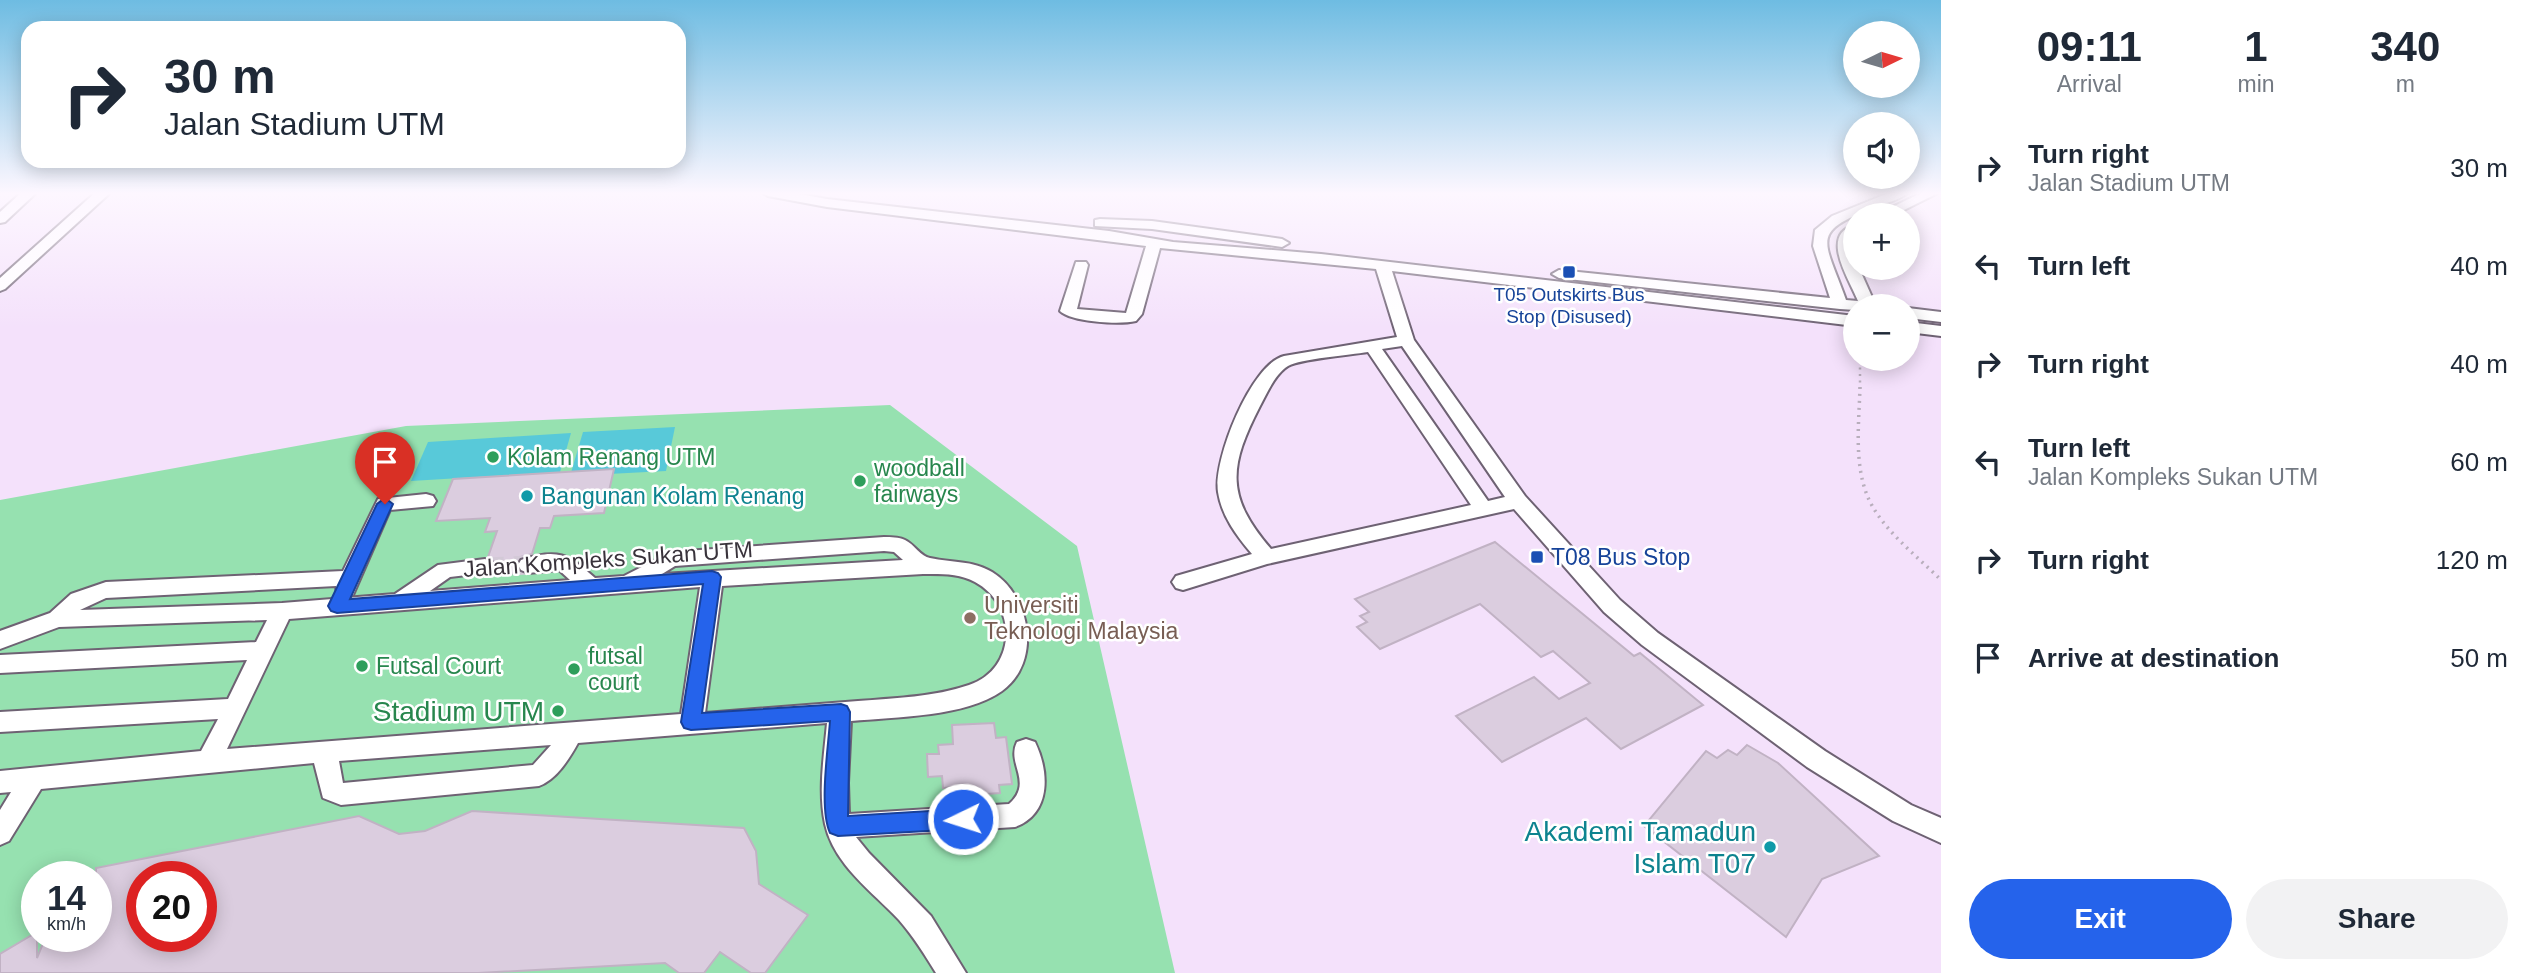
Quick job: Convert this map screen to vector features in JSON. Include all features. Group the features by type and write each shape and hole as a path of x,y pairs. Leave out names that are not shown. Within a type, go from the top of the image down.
{"street":[{"path":"0,286 54,237"},
{"path":"1123,237 1196,248 1321,258 1843,320"},
{"path":"1196,248 1203,239 1210,237"},
{"path":"1239,237 1421,260 1843,303"},
{"path":"1819,237 1840,303"},
{"path":"1081,265 1068,311 1076,315 1130,318 1134,314 1154,243"},
{"path":"1383,266 1406,340 1518,501 1612,606 1650,639 1816,759 1902,813 1941,831"},
{"path":"1920,314 1941,317"},
{"path":"1920,328 1941,331"},
{"path":"1266,557 1236,517 1226,478 1235,434 1264,383 1284,360 1406,340"},
{"path":"1372,346 1483,508"},
{"path":"337,606 382,507 385,504 426,501"},
{"path":"1183,582 1266,557 1518,501"},
{"path":"629,584 671,559 884,544 899,545 923,566"},
{"path":"528,565 563,562 591,586"},
{"name":"Jalan Kompleks Sukan UTM","path":"0,640 58,619 282,611 712,577 923,566 967,569 992,583 1012,609 1018,643 1008,668 996,682 977,693 886,708 324,751 0,782"},
{"path":"402,600 445,570 485,567"},
{"path":"691,722 700,677 712,577"},
{"path":"58,619 66,606 86,594 106,590 350,578"},
{"path":"209,761 282,611"},
{"path":"0,664 262,650"},
{"path":"0,722 234,708"},
{"path":"841,712 836,789 838,826 846,849 894,893 918,922 952,973"},
{"path":"324,751 328,781 332,790 341,793 539,775 561,751 571,732"},
{"path":"838,826 1014,815 1030,803 1034,789 1026,749"},
{"path":"0,833 33,779"}],"path":[{"path":"1860,371 1861,457 1868,495 1899,538 1941,580"}],"shaded area":[{"name":"Universiti Teknologi Malaysia","path":"0,237 1843,237 1843,280 1920,280 1920,237 1941,237 1941,973 0,973"}],"green space":[{"name":"Stadium UTM","path":"890,405 1077,546 1175,973 0,973 0,500 406,426"}],"water":[{"name":"Kolam Renang UTM","path":"675,427 666,471 570,476 583,432"},
{"name":"Kolam Renang UTM","path":"571,433 560,472 411,481 428,442"}],"building":[{"name":"Bangunan Kolam Renang","path":"614,469 604,513 554,516 550,528 540,528 532,554 520,557 516,564 521,573 484,576 492,575 497,568 494,561 488,557 497,531 485,532 490,518 436,521 453,479"},
{"path":"1495,542 1634,656 1640,653 1703,705 1621,749 1586,718 1502,762 1456,716 1534,677 1559,699 1590,683 1553,651 1541,657 1480,604 1380,649 1357,627 1367,622 1360,616 1369,612 1355,599"},
{"path":"994,723 996,738 1006,737 1012,784 999,785 1000,793 958,796 957,787 943,788 942,776 928,777 927,754 939,754 938,745 953,744 952,725"},
{"name":"Akademi Tamadun Islam T07","path":"1747,745 1778,763 1879,856 1822,879 1786,937 1644,826 1706,751 1717,758 1728,750 1737,755"},
{"path":"472,811 744,828 756,851 759,884 808,915 765,973 751,973 720,952 704,973 679,973 665,963 478,973 0,973 0,954 21,942 21,952 37,952 37,958 39,952 112,952 112,865 126,862 126,952 217,952 217,861 131,861 359,816 399,834 425,831"}],"tunnel":[{"path":"485,567 528,565"}],"place":[{"name":"T05 Outskirts Bus Stop (Disused)","path":"1569,272"},
{"name":"Kolam Renang UTM","path":"493,457"},
{"name":"woodball fairways","path":"860,481"},
{"name":"Bangunan Kolam Renang","path":"527,496"},
{"name":"T08 Bus Stop","path":"1537,557"},
{"name":"Universiti Teknologi Malaysia","path":"970,618"},
{"name":"Futsal Court","path":"362,666"},
{"name":"futsal court","path":"574,669"},
{"name":"Stadium UTM","path":"558,711"},
{"name":"Akademi Tamadun Islam T07","path":"1770,847"}],"route":[{"path":"385,504 337,606 712,577 700,677 691,722 841,712 836,789 838,826 963,819"}]}
